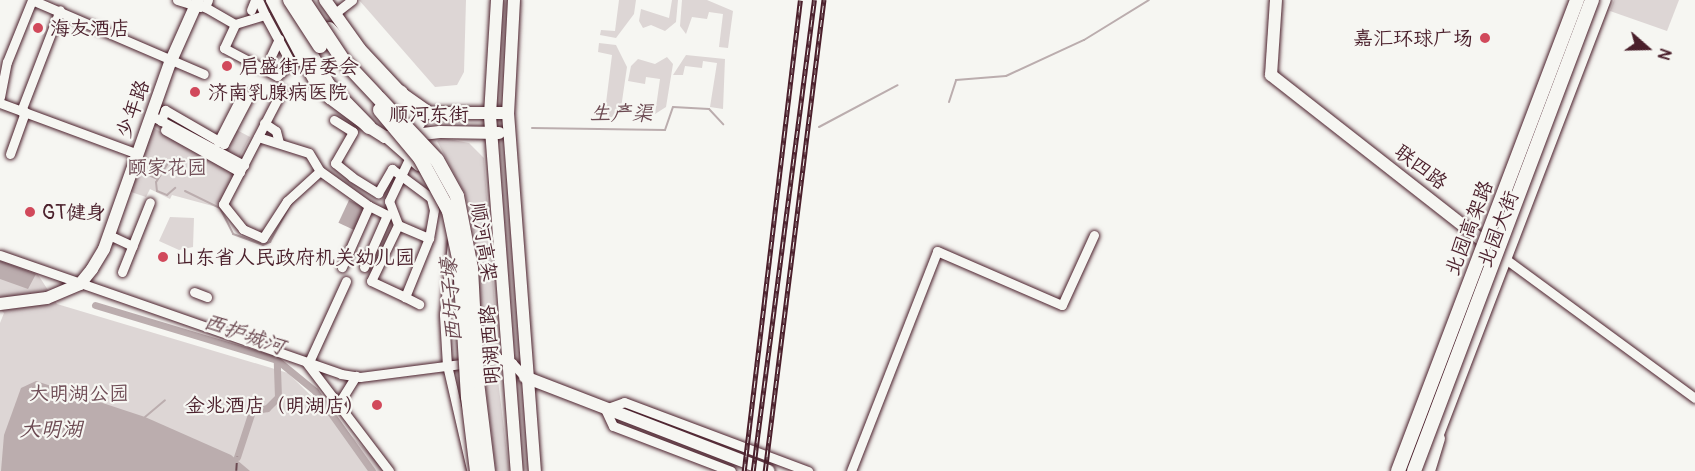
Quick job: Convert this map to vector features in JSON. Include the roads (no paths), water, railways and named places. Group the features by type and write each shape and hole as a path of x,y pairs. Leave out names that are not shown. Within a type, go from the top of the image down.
{"highway":[{"path":"280,0 328,85 369,128"},
{"name":"顺河高架","path":"290,0 323,49 420,158 449,212 460,263 468,397 477,471"},
{"name":"顺河高架","path":"303,0 343,60 437,160 457,196 470,259 477,382 488,471"},
{"path":"309,0 339,43 372,76 414,111 418,123"},
{"path":"1394,471 1507,162 1564,36 1576,0"},
{"name":"北园高架路","path":"1414,471 1592,0"},
{"path":"372,76 401,93"},
{"path":"1428,471 1438,439"}],"main road":[{"name":"顺河东街","path":"272,0 296,60 330,98 369,128 391,137 440,132 492,134 509,132"},
{"path":"325,0 334,14 401,93 430,113 490,116 508,113"},
{"name":"明湖西路","path":"497,0 490,116 512,363 517,471"},
{"name":"明湖西路","path":"514,0 508,113 525,378 535,471"},
{"name":"联四路","path":"1276,0 1271,75 1507,260"},
{"name":"北园大街","path":"1394,471 1576,0"},
{"name":"北园大街","path":"1423,471 1438,439 1605,0"},
{"name":"少年路","path":"80,284 109,235 138,154 154,119 172,60 201,3"},
{"path":"391,137 412,131 418,123 415,103"},
{"path":"0,304 38,301 80,284"},
{"path":"525,378 768,471"}],"street":[{"path":"0,97 7,62 32,0 60,10 204,74"},
{"path":"177,0 201,3 236,24"},
{"path":"251,10 256,0"},
{"path":"256,0 265,15 279,39 296,60 277,76 224,48 236,24 265,15"},
{"path":"334,14 352,0"},
{"path":"10,154 60,10"},
{"path":"271,56 279,39"},
{"path":"282,90 223,204 243,229 263,238 287,201 320,171"},
{"path":"242,169 154,119 165,111 224,144 246,95"},
{"path":"0,103 138,154"},
{"path":"334,120 353,132 335,163 389,201 398,225 429,238"},
{"path":"264,123 276,131 279,143"},
{"path":"258,137 309,153 320,171 369,206 387,215 364,267"},
{"path":"391,137 434,186 446,215 452,244 444,315 447,365 471,471"},
{"path":"389,201 410,157"},
{"path":"378,193 392,169 431,198 434,210 429,238 405,297"},
{"path":"122,272 150,202"},
{"path":"342,267 369,206"},
{"path":"398,225 372,281 418,304"},
{"path":"109,235 133,246"},
{"path":"851,471 937,251 1062,305 1094,235"},
{"path":"0,255 356,376 489,359 512,363 525,378"},
{"name":"联四路","path":"1507,260 1695,398"},
{"path":"307,361 346,281"},
{"path":"194,292 207,297"},
{"path":"307,361 388,471"},
{"path":"339,404 356,376"},
{"path":"731,471 613,426 605,409 624,402 808,471"}],"water":[{"path":"349,200 366,208 356,231 338,223"},
{"path":"0,261 36,274 28,289 0,279"},
{"name":"大明湖","path":"36,381 145,417 231,455 250,471 1,471 4,435 21,388"}],"waterway":[{"path":"949,102 956,80 1006,76 1084,40 1149,0"},
{"name":"生产渠","path":"819,127 898,85"},
{"name":"生产渠","path":"532,128 665,130 673,107 709,109 723,124"},
{"path":"168,163 156,182 157,191 167,195 175,188"},
{"path":"138,170 157,179"},
{"name":"西圩子壕","path":"442,184 451,200"},
{"name":"生产渠","path":"185,191 220,208 233,234 263,245 270,242 290,205 300,195"},
{"name":"西护城河","path":"95,305 277,360 315,391 372,471"},
{"path":"237,457 252,411 267,408 278,397 277,360"},
{"path":"145,417 165,400"}],"railway":[{"path":"744,471 800,0"},
{"path":"753,471 814,0"},
{"path":"765,471 824,0"}],"place":[{"name":"海友酒店","path":"38,28"},
{"name":"嘉汇环球广场","path":"1485,38"},
{"name":"启盛街居委会","path":"227,66"},
{"name":"济南乳腺病医院","path":"195,92"},
{"name":"GT健身","path":"30,212"},
{"name":"山东省人民政府机关幼儿园","path":"163,257"},
{"name":"金兆酒店（明湖店）","path":"377,405"}],"park label":[{"name":"颐家花园","path":"167,167"},
{"name":"大明湖公园","path":"79,393"}]}
